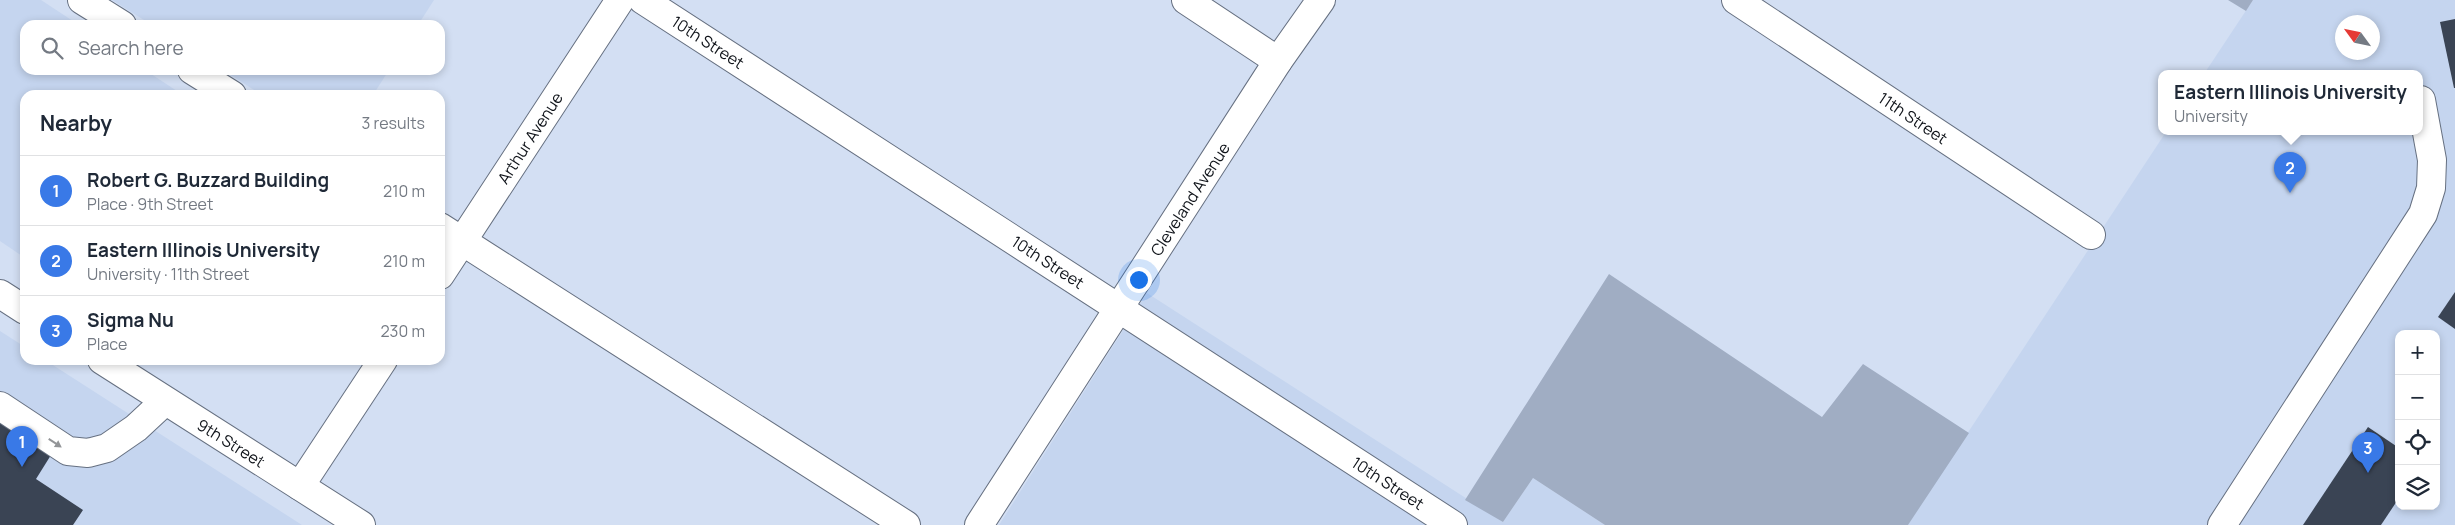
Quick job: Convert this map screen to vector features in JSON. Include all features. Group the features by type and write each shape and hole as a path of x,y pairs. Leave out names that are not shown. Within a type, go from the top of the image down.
{"street":[{"path":"82,0 114,20"},
{"name":"Arthur Avenue","path":"445,268 620,0"},
{"name":"10th Street","path":"643,0 1453,525"},
{"path":"1186,0 1278,61"},
{"name":"Cleveland Avenue","path":"979,525 1278,61 1321,0"},
{"name":"11th Street","path":"1736,0 2091,235"},
{"path":"200,75 224,90"},
{"path":"2222,525 2423,214 2431,188 2432,160 2423,106"},
{"path":"445,230 906,525"},
{"path":"0,294 20,307"},
{"name":"9th Street","path":"110,365 361,525"},
{"path":"300,486 380,365"},
{"path":"0,406 68,451 88,453 107,448 136,428 165,401"}],"shaded area":[{"path":"0,0 41,0 71,20 20,20 20,75 153,75 175,90 20,90 20,255 0,241"},
{"path":"112,0 434,0 421,20 144,20"},
{"path":"2228,0 2253,0 2246,11"},
{"path":"2253,0 2455,0 2455,525 1907,525 2164,135 2423,135 2423,70 2207,70"},
{"path":"231,75 386,75 376,90 254,90"},
{"path":"1609,274 1822,417 1863,364 1969,433 1908,525 1605,525 1533,478 1503,522 1465,500"},
{"path":"1147,293 1503,522 1533,478 1605,525 999,525"},
{"path":"0,331 20,344 20,365 53,365 302,525 0,525"}],"building":[{"path":"2455,19 2455,88 2454,88 2440,22"},
{"path":"2455,292 2455,329 2438,317"},
{"path":"0,422 51,455 36,479 83,510 73,525 0,525"},
{"path":"2368,427 2395,445 2395,504 2381,525 2303,525"}],"place":[{"name":"Eastern Illinois University","path":"2290,193"},
{"name":"Robert G. Buzzard Building","path":"22,467"},
{"name":"Sigma Nu","path":"2368,473"}]}
